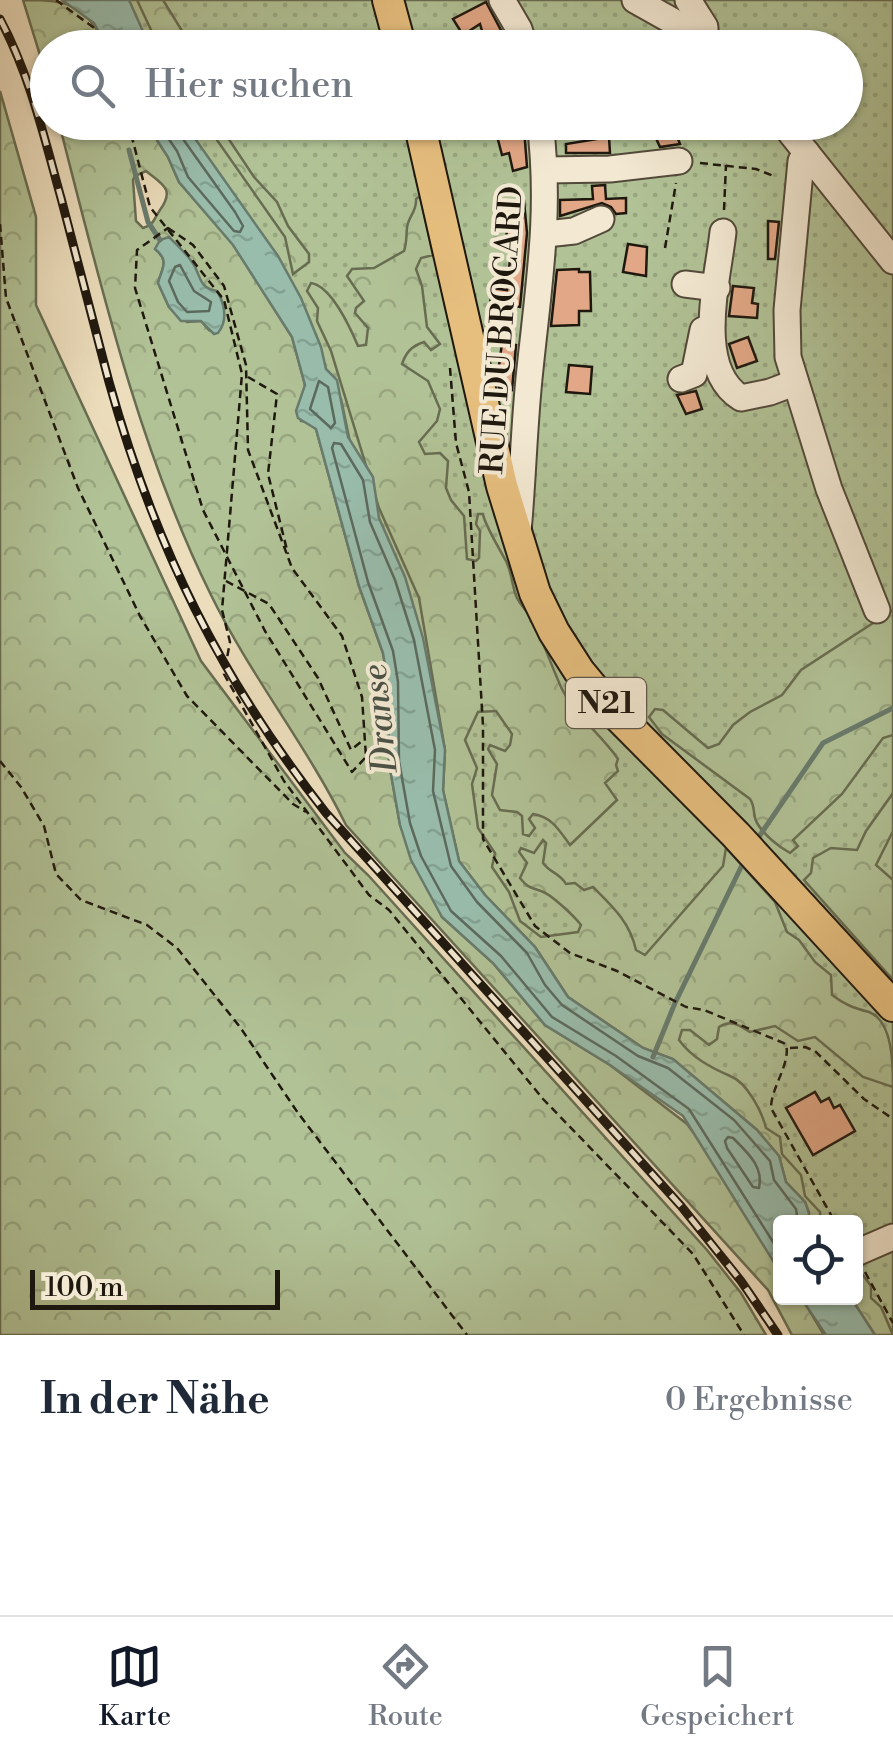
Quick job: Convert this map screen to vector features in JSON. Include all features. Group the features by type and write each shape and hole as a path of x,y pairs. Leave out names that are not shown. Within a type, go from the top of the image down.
{"main road":[{"path":"388,0 396,30"},
{"name":"N21","path":"422,140 517,542 544,612 579,671 623,722 736,834 893,1006"}],"street":[{"path":"502,0 519,30"},
{"path":"635,0 684,30"},
{"path":"688,0 705,30"},
{"name":"RUE DU BROCARD","path":"517,542 526,411 546,234 542,140"},
{"path":"796,140 893,262"},
{"path":"806,152 801,161 786,343 794,383 829,489 877,610"},
{"path":"545,170 610,169 677,161"},
{"path":"546,234 574,232 601,219"},
{"path":"723,232 713,358 722,379 732,392 747,398 794,383"},
{"path":"685,284 717,288"},
{"path":"681,379 694,374 704,324 714,316"},
{"path":"863,1260 893,1237"}],"path":[{"path":"56,0 97,30"},
{"path":"133,140 150,207 224,300 244,376 222,610 230,642 224,674 284,781 369,895 390,910 543,1099 692,1254 744,1335"},
{"path":"664,248 672,215 677,161 756,168 782,179 799,195"},
{"path":"723,232 726,165"},
{"path":"0,224 6,298 78,488 140,616 188,696 293,804 307,812"},
{"path":"168,228 193,245 224,286 236,321 248,450 292,568 342,636 362,698 366,757 352,772 243,590 203,510 135,288 137,250 168,228"},
{"path":"448,352 456,443 468,492 483,726 483,839 535,926 570,953 617,971 686,1008 704,1010 783,1042 788,1048"},
{"path":"244,376 277,394 268,474 292,568"},
{"path":"225,580 269,604 318,678 351,750 363,740"},
{"path":"0,761 21,786 44,826 56,874 81,900 147,925 177,948 240,1027 298,1114 467,1335"},
{"path":"788,1048 815,1051 864,1099 893,1119"},
{"path":"788,1048 772,1094 772,1108 831,1215"},
{"path":"863,1268 893,1324"}],"green space":[{"path":"23,0 53,1 74,7 96,30 32,30"},
{"path":"100,0 893,0 893,1335 846,1335 825,1305 863,1305 863,1215 776,1215 732,1140 471,917 418,767 341,399 173,140 863,140 863,30 115,30"},
{"path":"137,0 163,0 182,30 151,30"},
{"path":"0,91 36,217 36,305 201,661 345,853 707,1250 741,1293 766,1335 0,1335"},
{"path":"63,140 157,140 179,182 233,244 292,337 305,385 301,421 316,429 359,586 383,653 388,682 389,763 400,825 442,917 493,963 545,1025 610,1065 687,1124 730,1182 773,1252 773,1299 346,825 211,595 162,482 123,363","holes":["146,171 165,188 164,203 150,225 143,228 136,221 135,176","155,249 196,270 201,284 221,298 222,305 209,330 201,321 187,322 169,307 158,283 164,261"]},
{"path":"217,140 229,140 277,202 288,226 309,254 309,262 293,274 285,237"},
{"path":"420,196 433,255 421,258 416,269 427,327 440,344 431,350 424,342 416,345 402,364 428,381 440,409 437,421 419,442 425,454 440,453 448,461 446,488 464,516 467,559 479,558 480,531 476,524 478,514 483,514 508,566 517,598 535,626 566,697 618,759 618,771 605,783 617,800 570,845 550,821 533,814 529,819 535,828 529,836 523,834 522,816 500,810 492,795 497,764 488,749 490,745 505,751 512,734 496,711 478,712 465,740 477,768 472,784 478,828 495,853 492,867 509,892 520,921 541,937 578,932 581,925 568,911 520,878 527,863 519,852 521,848 534,853 543,840 543,863 566,884 575,883 584,890 593,887 625,923 636,950 645,955 723,866 726,848 775,902 787,932 831,975 832,995 877,1017 890,1045 893,1087 863,1077 815,1037 798,1041 775,1026 750,1032 727,1023 719,1027 717,1039 709,1045 690,1030 682,1030 679,1040 690,1052 736,1079 748,1091 766,1128 780,1137 782,1154 801,1175 805,1196 820,1215 809,1215 805,1202 786,1182 779,1156 757,1130 673,1059 643,1048 568,997 535,947 485,895 459,861 443,790 445,750 419,598 379,508 331,351 317,321 318,308 307,291 311,283 326,291 358,346 366,345 368,328 355,313 364,301 347,276 352,269 374,268 404,251 416,199"},
{"path":"893,610 893,735 883,738 842,794 793,840 798,846 790,853 760,827 750,799 662,734 649,717 655,709 663,710 708,748 719,744 733,725 782,695 801,670"},
{"path":"893,793 893,831 876,865 893,880 893,980 804,880 811,873 813,858 831,848 857,850"},
{"path":"863,1275 871,1286 871,1298 881,1307 893,1335 875,1335 856,1305 863,1305"},
{"path":"776,1305 806,1305 824,1335 792,1335"}],"water":[{"path":"62,0 129,0 142,30 98,30"},
{"name":"Dranse","path":"157,140 196,140 278,256 301,298 326,369 337,380 348,437 373,477 379,518 405,577 423,638 445,750 443,790 459,861 485,895 535,947 568,997 643,1048 673,1059 757,1130 779,1156 786,1182 805,1202 809,1213 773,1215 773,1261 683,1116 545,1025 493,963 442,917 411,860 400,825 389,763 388,682 383,653 359,586 316,429 298,418 296,411 305,385 292,337 233,245 179,182"},
{"path":"169,237 190,259 203,284 220,296 224,318 218,333 214,334 201,321 181,321 169,307 158,283 164,261 155,249 160,240"},
{"path":"806,1305 856,1305 875,1335 826,1335"}],"building":[{"path":"486,2 501,30 482,30 480,24 471,30 460,30 453,19"},
{"path":"498,140 525,140 527,167 513,171 509,153 502,155"},
{"path":"609,140 610,153 566,153 566,144"},
{"path":"657,140 678,140 680,144 660,147"},
{"path":"605,185 606,199 626,198 626,213 616,214 602,203 560,216 560,200 593,199 592,186"},
{"path":"524,201 527,233 520,307 490,304 492,288 507,290 511,249 504,203"},
{"path":"768,221 779,222 775,259 768,259"},
{"path":"628,244 647,247 646,276 623,272"},
{"path":"557,270 590,272 591,311 579,311 579,325 551,326"},
{"path":"733,286 754,288 752,303 758,304 757,318 729,316"},
{"path":"748,337 757,361 737,368 729,344"},
{"path":"502,343 516,345 512,390 499,388 497,381"},
{"path":"569,365 592,367 590,394 566,392"},
{"path":"696,391 702,409 686,414 677,395"},
{"path":"815,1092 821,1102 829,1098 834,1108 840,1105 855,1131 813,1155 786,1108"}],"waterway":[{"path":"129,150 148,222 160,240"},
{"path":"756,841 823,743 893,708"},
{"path":"653,1057 745,859"}],"railway":[{"path":"0,19 30,92"},
{"path":"44,140 109,382 147,500 195,609 254,712 326,813 681,1206 778,1335"}]}
